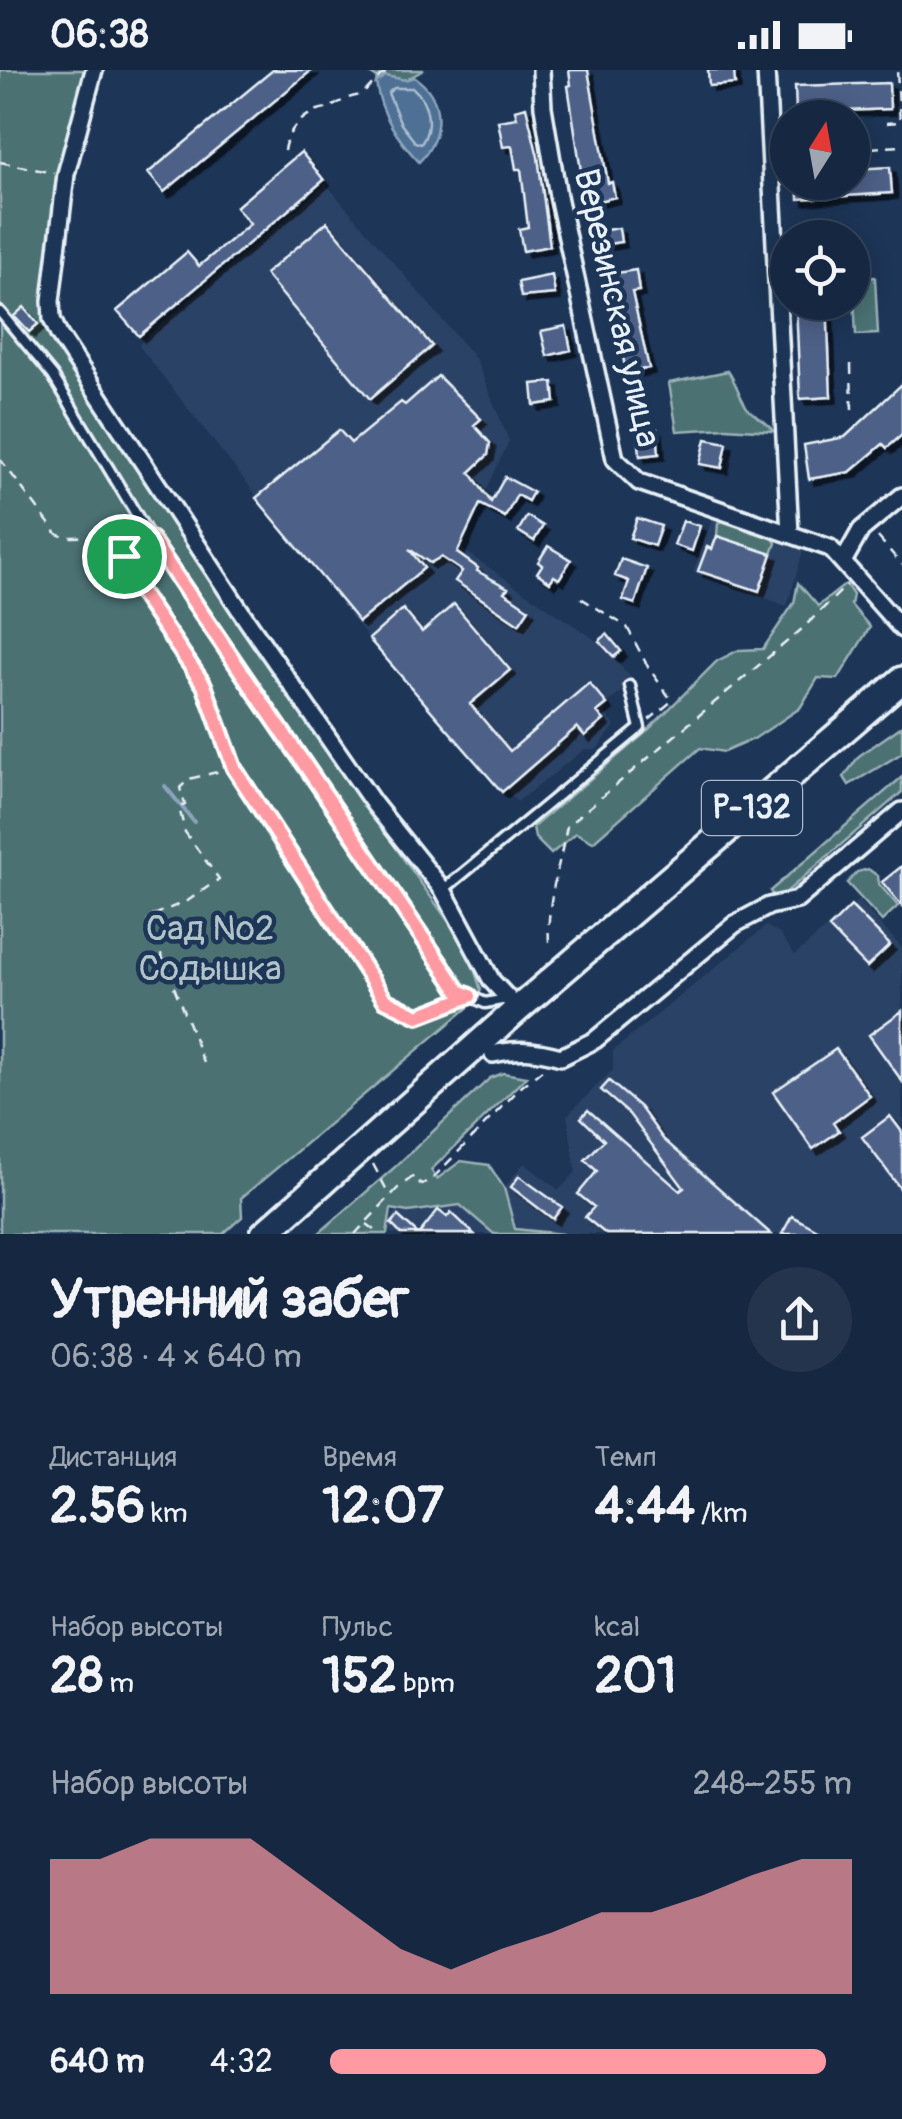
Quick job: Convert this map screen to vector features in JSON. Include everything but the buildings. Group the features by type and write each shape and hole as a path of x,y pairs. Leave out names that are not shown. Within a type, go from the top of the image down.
{"highway":[{"name":"Р-132","path":"264,1234 513,1004 902,680"},
{"name":"Р-132","path":"290,1234 492,1054 902,702"}],"street":[{"path":"94,70 66,176 51,300 52,319 59,335 246,619 374,804 443,890 492,981 513,1004"},
{"name":"Верезинская улица","path":"542,70 543,107 558,196 615,460 639,482 830,548 902,630"},
{"path":"766,70 790,534"},
{"path":"842,562 868,524 902,496"},
{"path":"492,1054 535,1050 560,1058 595,1040 735,924 760,910 797,900 902,811"}],"lane":[{"path":"0,312 53,376 151,539 459,991 485,1003 513,1004"},
{"path":"443,890 640,728 630,686"}],"path":[{"path":"284,151 285,138 317,110 362,95 380,76 392,70"},
{"path":"886,123 900,122 897,70"},
{"path":"870,148 902,146"},
{"path":"0,162 66,176"},
{"path":"851,364 852,411"},
{"path":"0,459 57,534 65,538 88,536 124,556 127,573 204,685 234,768 385,1000 418,1016 470,996"},
{"path":"868,524 902,565"},
{"path":"124,556 151,539"},
{"path":"550,942 551,896 567,826 802,629 855,576"},
{"path":"581,598 627,628 648,668 672,701 640,728"},
{"path":"204,1063 147,918 189,900 219,879 185,832 179,807 185,806 180,788 185,781 234,768"},
{"path":"355,1234 414,1176 421,1185 434,1177 530,1077 560,1058"},
{"path":"372,1162 390,1196"},
{"path":"366,1222 380,1234"}],"shaded area":[{"path":"326,184 476,359 509,441 460,548 594,639 635,681 607,704 606,714 615,726 597,749 585,749 517,802 369,639 139,346"},
{"path":"714,514 805,545 787,606 693,572"},
{"path":"858,900 902,948 902,1234 563,1234 515,1229 504,1188 524,1163 559,1190 576,1172 567,1115 613,1070 613,1051 766,926 780,934 795,955"},
{"path":"460,1205 494,1234 391,1234 381,1225 395,1212"}],"green space":[{"name":"Сад №2 Содышка","path":"0,70 85,70 59,172 44,316 173,517 467,947 481,990 471,1005 241,1198 242,1217 223,1234 0,1234"},
{"path":"365,70 424,70 405,80 385,76 376,83 377,78"},
{"path":"870,277 875,277 878,334 856,335 855,320 870,320"},
{"path":"728,371 748,409 773,431 677,431 669,383"},
{"path":"724,519 770,534 776,543 772,554 717,536 718,523"},
{"path":"798,583 818,606 846,584 853,595 851,605 870,627 838,679 818,678 800,708 754,739 724,752 700,748 593,842 576,833 551,854 535,838 533,827 644,734 717,661 739,650 763,649 794,603"},
{"path":"902,726 902,753 849,785 844,777 859,756"},
{"path":"902,777 902,792 776,901 770,891"},
{"path":"868,869 878,876 879,884 898,906 882,921 847,883 857,872"},
{"path":"503,1073 526,1077 431,1170 437,1179 461,1161 489,1165 504,1188 515,1229 563,1234 494,1234 460,1205 408,1212 391,1209 387,1234 318,1234 490,1078"}],"water":[{"path":"385,76 405,80 414,77 432,96 438,118 436,130 419,162 386,116 376,83"}],"waterway":[{"path":"165,786 194,822"}],"route":[{"path":"151,539 459,991 470,996 418,1016 385,1000 234,768 204,685 127,573 124,556 151,539"}]}
